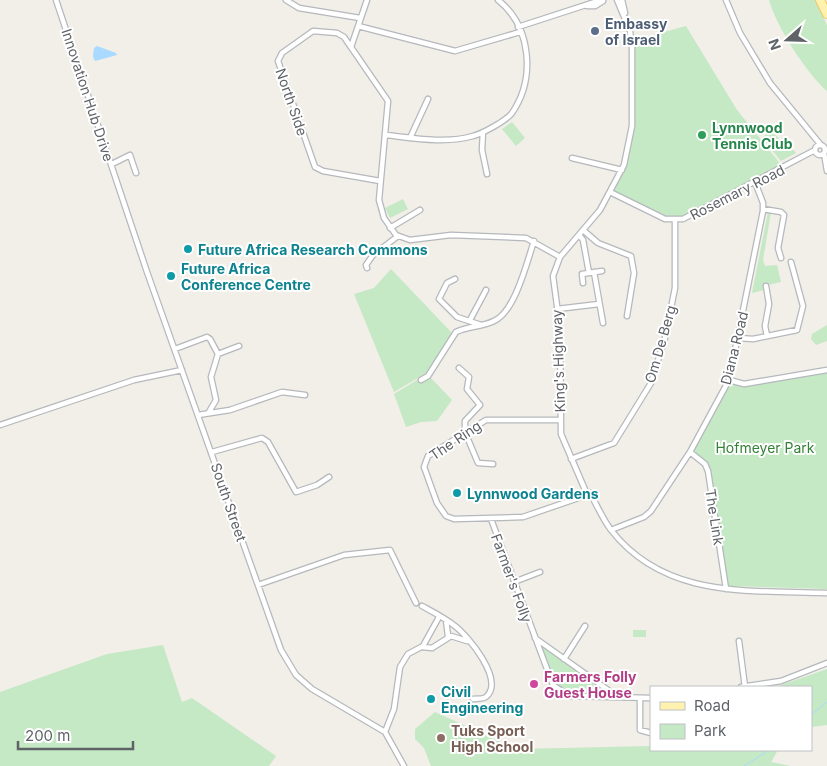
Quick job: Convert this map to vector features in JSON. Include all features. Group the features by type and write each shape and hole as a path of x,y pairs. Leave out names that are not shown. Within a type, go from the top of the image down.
{"main road":[{"path":"820,0 827,14"}],"street":[{"name":"Innovation Hub Drive","path":"56,0 120,190"},
{"path":"286,0 300,8 360,18"},
{"path":"367,0 351,47 388,101 380,181 380,206 390,228 398,236 414,240 451,235 507,236 534,241 560,256"},
{"path":"386,135 410,138 465,138 483,132 512,114 526,79 527,55 512,13 498,0"},
{"path":"582,5 590,0"},
{"path":"358,26 452,51 464,50 582,5 603,0"},
{"name":"King's Highway","path":"617,0 628,24"},
{"name":"King's Highway","path":"622,0 632,47 632,130 622,170 600,210 560,256 553,276 560,328 561,434 588,494 611,530 630,551 660,572 686,581 726,589 827,593"},
{"path":"726,0 740,33 770,83 821,149 827,169"},
{"name":"North Side","path":"351,47 340,34 316,30 282,53 278,63 316,168 323,171 380,181"},
{"path":"410,138 428,99"},
{"path":"483,132 482,150 487,174"},
{"name":"Rosemary Road","path":"610,192 665,219 675,220 690,217 821,149"},
{"path":"112,164 128,155 133,160 136,174"},
{"path":"133,160 139,158"},
{"path":"572,158 622,170"},
{"name":"Diana Road","path":"611,530 648,514 690,452 729,380 763,209 755,182"},
{"name":"South Street","path":"120,190 281,650 296,675 312,689 384,732 404,766"},
{"path":"763,209 784,214 778,248 781,258"},
{"path":"390,228 420,210"},
{"name":"Om De Berg","path":"571,459 614,443 651,383 666,334 676,283 675,220"},
{"path":"583,230 598,243 631,256 634,273 627,316"},
{"path":"579,235 583,240 592,272 603,323"},
{"path":"367,268 366,264 373,255 398,236"},
{"path":"421,380 428,376 455,333 496,320 508,309 534,241"},
{"path":"738,338 795,332 798,329 803,306 792,262"},
{"path":"583,284 582,274 602,270"},
{"path":"455,279 447,283 439,299 452,313 481,325"},
{"path":"766,286 769,303 765,326 767,336"},
{"path":"470,320 486,290"},
{"path":"557,309 600,304"},
{"path":"175,349 208,338 218,354 211,377 216,402 209,412"},
{"path":"218,354 239,346"},
{"path":"459,368 468,377 467,389 480,405 465,421 465,432 478,463 493,464"},
{"path":"0,425 134,380 182,370"},
{"path":"729,380 744,384 827,370"},
{"path":"198,415 230,410 282,392 305,395"},
{"name":"The Ring","path":"560,420 490,419 465,432 428,456 424,462 425,471 438,506 446,516 460,520 522,517 588,494"},
{"path":"212,452 262,438 268,442 296,492 318,485 329,477"},
{"name":"The Link","path":"690,452 705,464 708,471 726,589"},
{"path":"568,501 588,494"},
{"name":"Farmer's Folly","path":"491,519 549,681 564,694 572,696 650,698"},
{"path":"258,585 344,554 358,551 390,550 416,603"},
{"path":"514,582 540,572"},
{"path":"422,606 459,629 488,669 492,683 487,696 472,699"},
{"path":"422,647 439,616"},
{"path":"446,620 448,636"},
{"path":"564,659 586,626"},
{"path":"384,732 394,709 400,666 408,654 422,647 432,648 448,636 461,638 472,645"},
{"name":"Farmer's Folly","path":"534,637 618,697"},
{"path":"739,641 745,686"},
{"path":"752,686 778,682 827,664"},
{"path":"640,698 640,730 650,733"}],"green space":[{"path":"769,0 815,0 827,25 827,91 810,73 793,49 778,23"},
{"path":"686,26 737,110 782,166 685,216 669,217 614,191 628,155 632,136 635,98 635,40"},
{"path":"512,122 525,138 516,146 502,129"},
{"path":"771,130 780,140 770,147 762,138"},
{"path":"783,138 796,153 781,161 771,149"},
{"path":"403,199 408,209 390,218 385,208"},
{"path":"768,212 771,212 763,260 765,266 777,265 781,282 763,286 764,290 752,293"},
{"path":"391,269 452,333 428,372 394,392 354,294 374,288"},
{"path":"827,325 827,341 816,345 811,339 812,334"},
{"name":"Hofmeyer Park","path":"827,372 827,589 728,586 706,466 690,452 729,380 743,386"},
{"path":"430,377 452,400 437,421 421,422 406,427 394,394 417,380 420,384"},
{"path":"633,630 646,630 646,637 633,637"},
{"path":"163,645 182,702 192,698 276,756 269,766 0,766 0,692 107,654"},
{"path":"539,645 542,645 608,693 568,692 553,682"},
{"path":"827,669 827,725 812,727 812,686 781,685"},
{"path":"435,712 516,749 650,746 650,751 777,751 771,762 791,766 431,766 424,748 415,739 415,729"}],"water":[{"path":"97,46 117,55 95,61 93,57 94,48"}],"waterway":[{"path":"812,714 827,702"},
{"path":"744,766 767,751"}],"place":[{"name":"Embassy of Israel","path":"595,31"},
{"name":"Lynnwood Tennis Club","path":"702,135"},
{"name":"Future Africa Research Commons","path":"188,249"},
{"name":"Future Africa Conference Centre","path":"171,276"},
{"name":"Lynnwood Gardens","path":"457,493"},
{"name":"Farmers Folly Guest House","path":"534,684"},
{"name":"Civil Engineering","path":"431,699"},
{"name":"Tuks Sport High School","path":"441,738"}]}
